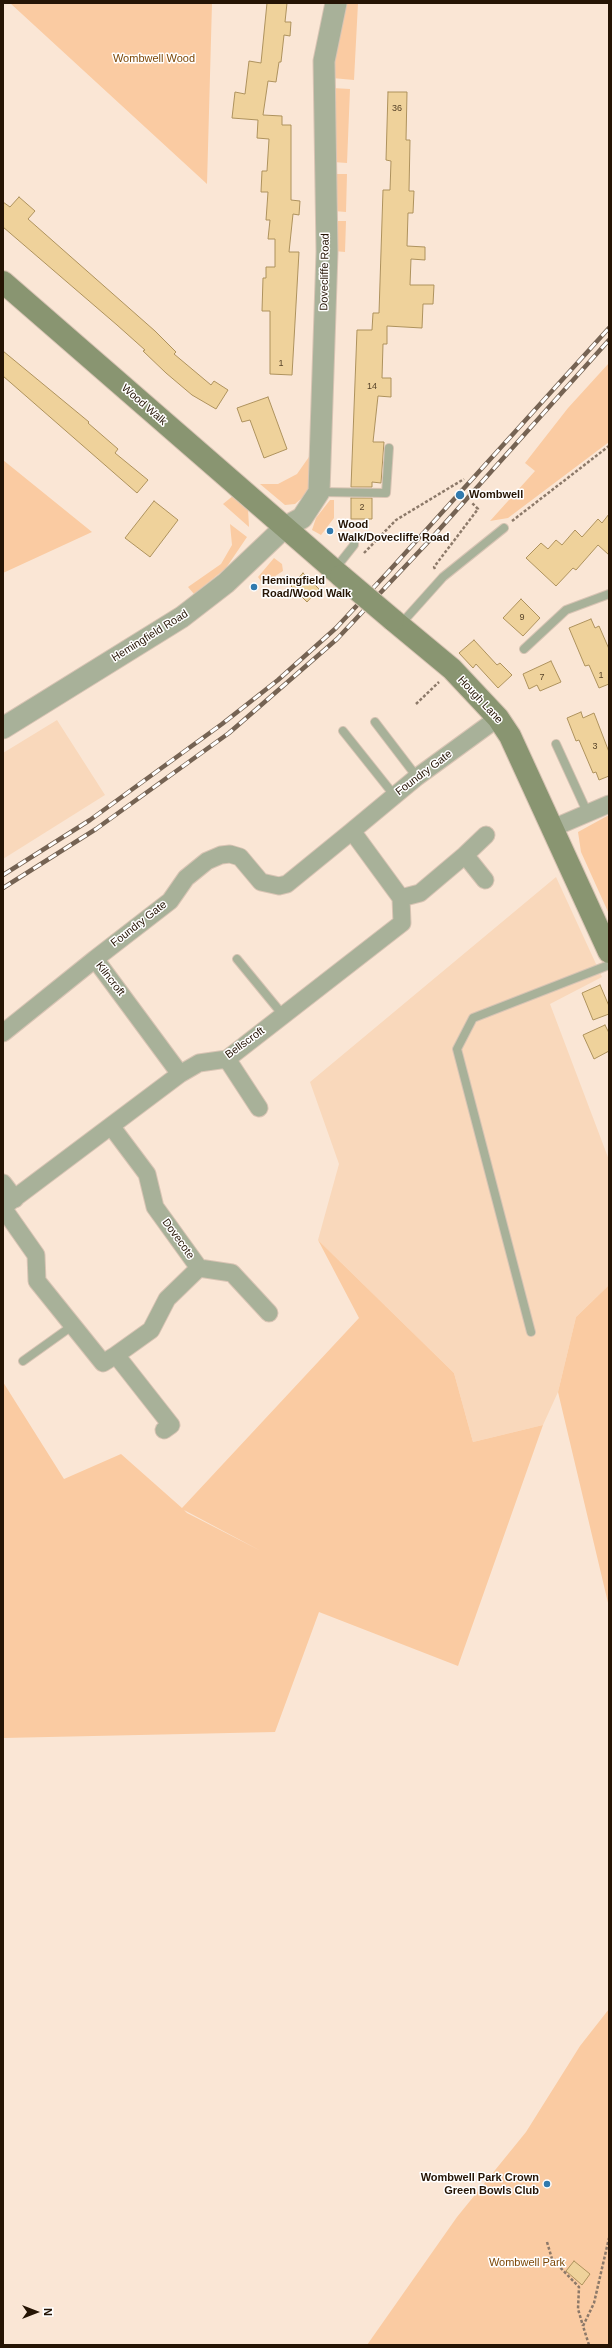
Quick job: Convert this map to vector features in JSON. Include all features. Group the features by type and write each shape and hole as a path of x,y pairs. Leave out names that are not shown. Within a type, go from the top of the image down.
{"main road":[{"name":"Wood Walk","path":"3,282 285,527"},
{"name":"Hough Lane","path":"285,527 452,670 498,718 510,736 609,952"}],"street":[{"name":"Dovecliffe Road","path":"319,492 327,252 324,61 336,3"},
{"path":"285,527 302,518 319,492"},
{"name":"Hemingfield Road","path":"3,728 182,617 226,583 285,527"},
{"name":"Foundry Gate","path":"95,959 170,901 186,878 220,855 230,854 240,857 261,882 279,886 287,884 417,777 498,718"},
{"path":"553,828 609,804"},
{"path":"352,831 401,898 420,893 466,855 486,835"},
{"path":"466,855 485,880"},
{"name":"Bellscroft","path":"7,1204 180,1074 199,1062 227,1059 402,923 401,898"},
{"name":"Kilncroft","path":"3,1033 95,959 180,1074"},
{"path":"227,1059 258,1108"},
{"name":"Dovecote","path":"3,1183 7,1204 36,1255 37,1281 103,1363 150,1330 167,1299 199,1268 155,1207 147,1174 111,1126"},
{"path":"199,1268 232,1273 269,1313"},
{"path":"116,1355 171,1426 164,1430"}],"lane":[{"path":"319,492 386,493 389,448"},
{"path":"396,622 443,576 504,528"},
{"path":"338,573 354,545 354,539"},
{"path":"524,649 566,610 609,594"},
{"path":"375,722 417,777"},
{"path":"343,731 394,796"},
{"path":"556,744 588,814"},
{"path":"237,959 283,1015"},
{"path":"531,1332 457,1049 473,1018 609,965"},
{"path":"24,1361 72,1326"}],"path":[{"path":"504,528 609,446"},
{"path":"338,573 354,564 396,520 464,479"},
{"path":"443,576 434,567 478,509 472,503"},
{"path":"416,704 452,670"},
{"path":"583,2326 594,2303 609,2238"},
{"path":"547,2242 552,2259 579,2287 578,2309 589,2345"},
{"path":"585,2345 588,2341"}],"shaded area":[{"path":"57,720 105,795 3,859 3,753"},
{"path":"556,877 602,977 550,1004 609,1160 609,1285 576,1317 558,1392 543,1425 473,1442 454,1373 318,1240 339,1164 310,1082"}],"green space":[{"name":"Wombwell Wood","path":"10,3 212,3 207,184"},
{"path":"341,3 358,3 354,80 332,78"},
{"path":"332,88 350,89 347,163 333,162"},
{"path":"333,174 347,174 346,212 334,211"},
{"path":"333,221 346,221 345,252 334,251"},
{"path":"609,363 609,442 508,518 490,521 535,471 525,463 568,408"},
{"path":"311,454 310,486 303,497 295,504 285,505 260,484 278,484 297,474"},
{"path":"3,460 92,532 3,573"},
{"path":"234,495 248,509 249,527 223,504"},
{"path":"330,500 334,500 334,518 321,535 312,530 316,518"},
{"path":"230,524 247,537 226,568 194,594 188,587 221,564 232,545"},
{"path":"274,558 282,564 283,571 263,584 258,577"},
{"path":"609,815 609,914 581,852 578,832"},
{"path":"318,1240 454,1373 473,1442 543,1425 458,1666 319,1612 275,1732 3,1738 3,1382 64,1479 121,1454 182,1508 359,1318","holes":["184,1510 261,1551 187,1513"]},
{"path":"609,1285 609,1607 558,1392 576,1317"},
{"name":"Wombwell Park","path":"609,2009 609,2345 367,2345 457,2217 526,2132 580,2046"}],"building":[{"path":"267,3 287,3 285,22 291,22 290,36 284,35 281,62 279,62 276,82 268,81 263,115 282,116 282,125 291,125 291,200 300,201 299,215 293,214 289,252 299,252 292,375 270,374 270,311 262,311 263,278 266,278 266,267 275,267 275,239 268,239 270,220 266,220 268,192 261,192 262,171 267,171 269,139 257,138 258,120 232,118 235,92 245,94 249,61 261,63"},
{"path":"388,92 407,92 406,140 410,140 409,191 414,191 413,213 408,213 407,246 425,247 425,260 411,259 410,285 434,285 433,304 423,304 422,328 387,326 387,344 383,344 382,378 391,378 391,397 378,396 373,442 384,442 381,483 372,482 372,487 351,487 357,330 372,330 373,313 379,313 383,190 390,190 391,161 386,160"},
{"path":"19,197 35,211 28,219 155,331 176,352 174,354 211,385 214,381 228,390 216,409 192,395 166,373 143,351 145,350 3,227 3,202 10,207"},
{"path":"3,351 89,422 88,423 118,449 115,453 148,480 137,493 3,376"},
{"path":"268,397 287,449 264,458 250,420 242,422 237,408"},
{"path":"351,498 372,498 372,519 351,519"},
{"path":"154,501 178,520 150,557 125,538"},
{"path":"609,514 609,555 598,545 576,570 573,568 556,586 526,558 541,543 548,549 556,540 562,545 575,530 582,537 598,519 602,523"},
{"path":"303,573 319,589 307,602 291,586"},
{"path":"521,599 540,618 523,636 503,618"},
{"path":"591,619 595,628 599,626 609,649 609,684 599,688 589,665 585,666 569,628"},
{"path":"474,640 497,665 500,663 512,675 498,688 476,664 473,668 459,653"},
{"path":"551,661 561,682 540,691 537,685 529,689 523,674"},
{"path":"581,712 583,718 594,713 609,752 609,776 599,780 596,772 593,773 579,740 576,741 567,718"},
{"path":"600,985 609,1006 609,1014 593,1020 582,993"},
{"path":"605,1025 609,1033 609,1051 594,1059 583,1035"},
{"path":"574,2261 590,2274 582,2285 566,2271"}],"railway":[{"path":"3,875 90,820 222,724 278,680 336,628 609,328"},
{"path":"3,888 96,829 229,733 337,639 429,541 609,340"}],"place":[{"name":"Wombwell","path":"460,495"},
{"name":"Wood Walk/Dovecliffe Road","path":"330,531"},
{"name":"Hemingfield Road/Wood Walk","path":"254,587"},
{"name":"Wombwell Park Crown Green Bowls Club","path":"547,2184"}]}
